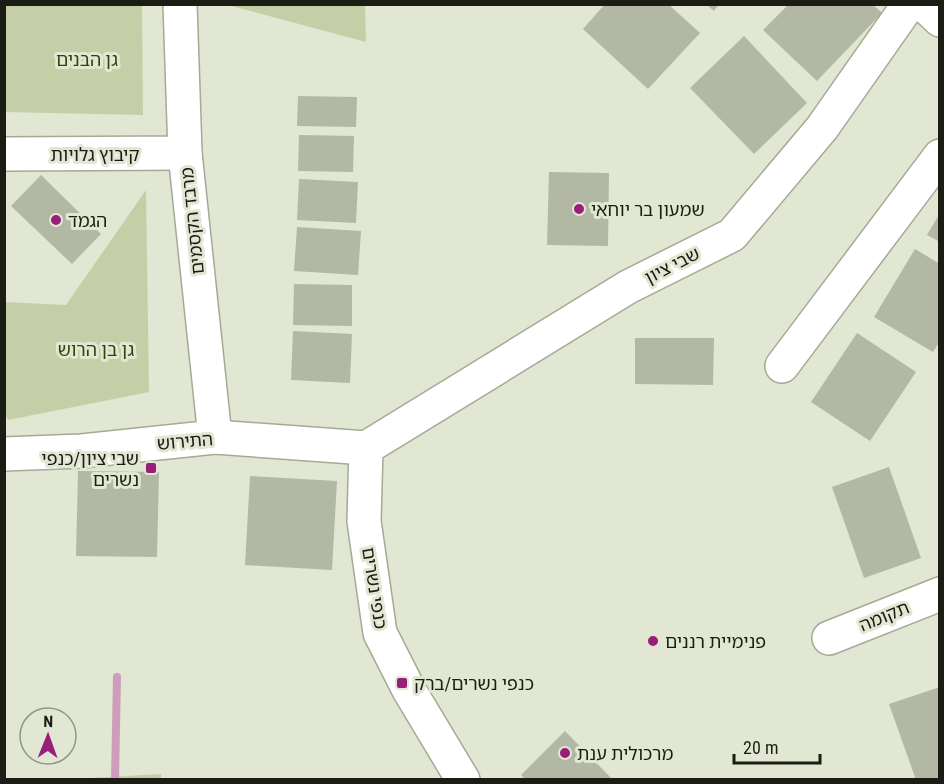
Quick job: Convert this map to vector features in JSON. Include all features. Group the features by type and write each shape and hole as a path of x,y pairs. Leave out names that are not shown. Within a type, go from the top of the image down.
{"street":[{"name":"מרבד הקסמים","path":"180,4 185,153 215,437"},
{"name":"שבי ציון","path":"366,448 628,287 732,235 822,128 909,4"},
{"path":"923,4 939,20"},
{"name":"קיבוץ גלויות","path":"4,154 185,153"},
{"path":"782,366 939,156"},
{"name":"התירוש","path":"4,454 82,451 215,437 366,448"},
{"name":"כנפי נשרים","path":"366,448 364,521 380,633 409,690 463,780"},
{"name":"תקומה","path":"829,638 939,594"}],"green space":[{"name":"גן הבנים","path":"5,4 142,5 143,115 5,112"},
{"path":"228,5 365,5 366,42"},
{"name":"גן בן הרוש","path":"146,190 149,392 8,420 4,412 5,302 66,305"},
{"path":"161,774 161,779 72,779"}],"building":[{"path":"605,4 668,4 700,33 648,89 583,29"},
{"path":"706,4 719,4 714,11"},
{"path":"788,5 873,5 882,13 817,81 763,30"},
{"path":"744,36 807,103 754,154 690,88"},
{"path":"298,96 357,97 356,127 297,126"},
{"path":"299,135 354,136 353,172 298,171"},
{"name":"שמעון בר יוחאי","path":"549,172 609,173 608,246 547,245"},
{"name":"הגמד","path":"41,175 101,234 72,264 11,206"},
{"path":"299,179 358,182 356,223 297,220"},
{"path":"940,213 940,242 927,235"},
{"path":"297,227 361,231 358,275 294,271"},
{"path":"915,249 940,264 940,341 933,352 874,317"},
{"path":"294,284 352,285 352,326 293,325"},
{"path":"293,331 352,334 350,383 291,380"},
{"path":"857,333 916,372 870,441 811,402"},
{"path":"635,338 714,338 713,385 635,384"},
{"path":"889,467 921,558 864,578 832,487"},
{"path":"78,471 159,472 157,557 76,556"},
{"path":"250,476 337,481 332,570 245,565"},
{"path":"940,687 940,780 916,780 889,704"},
{"name":"מרכולית ענת","path":"565,731 613,780 526,780 521,775"}],"waterway":[{"path":"115,780 117,677"}],"place":[{"name":"שמעון בר יוחאי","path":"579,209"},
{"name":"הגמד","path":"56,220"},
{"name":"שבי ציון/כנפי נשרים","path":"151,468"},
{"name":"פנימיית רננים","path":"653,641"},
{"name":"כנפי נשרים/ברק","path":"402,683"},
{"name":"מרכולית ענת","path":"565,753"}]}
